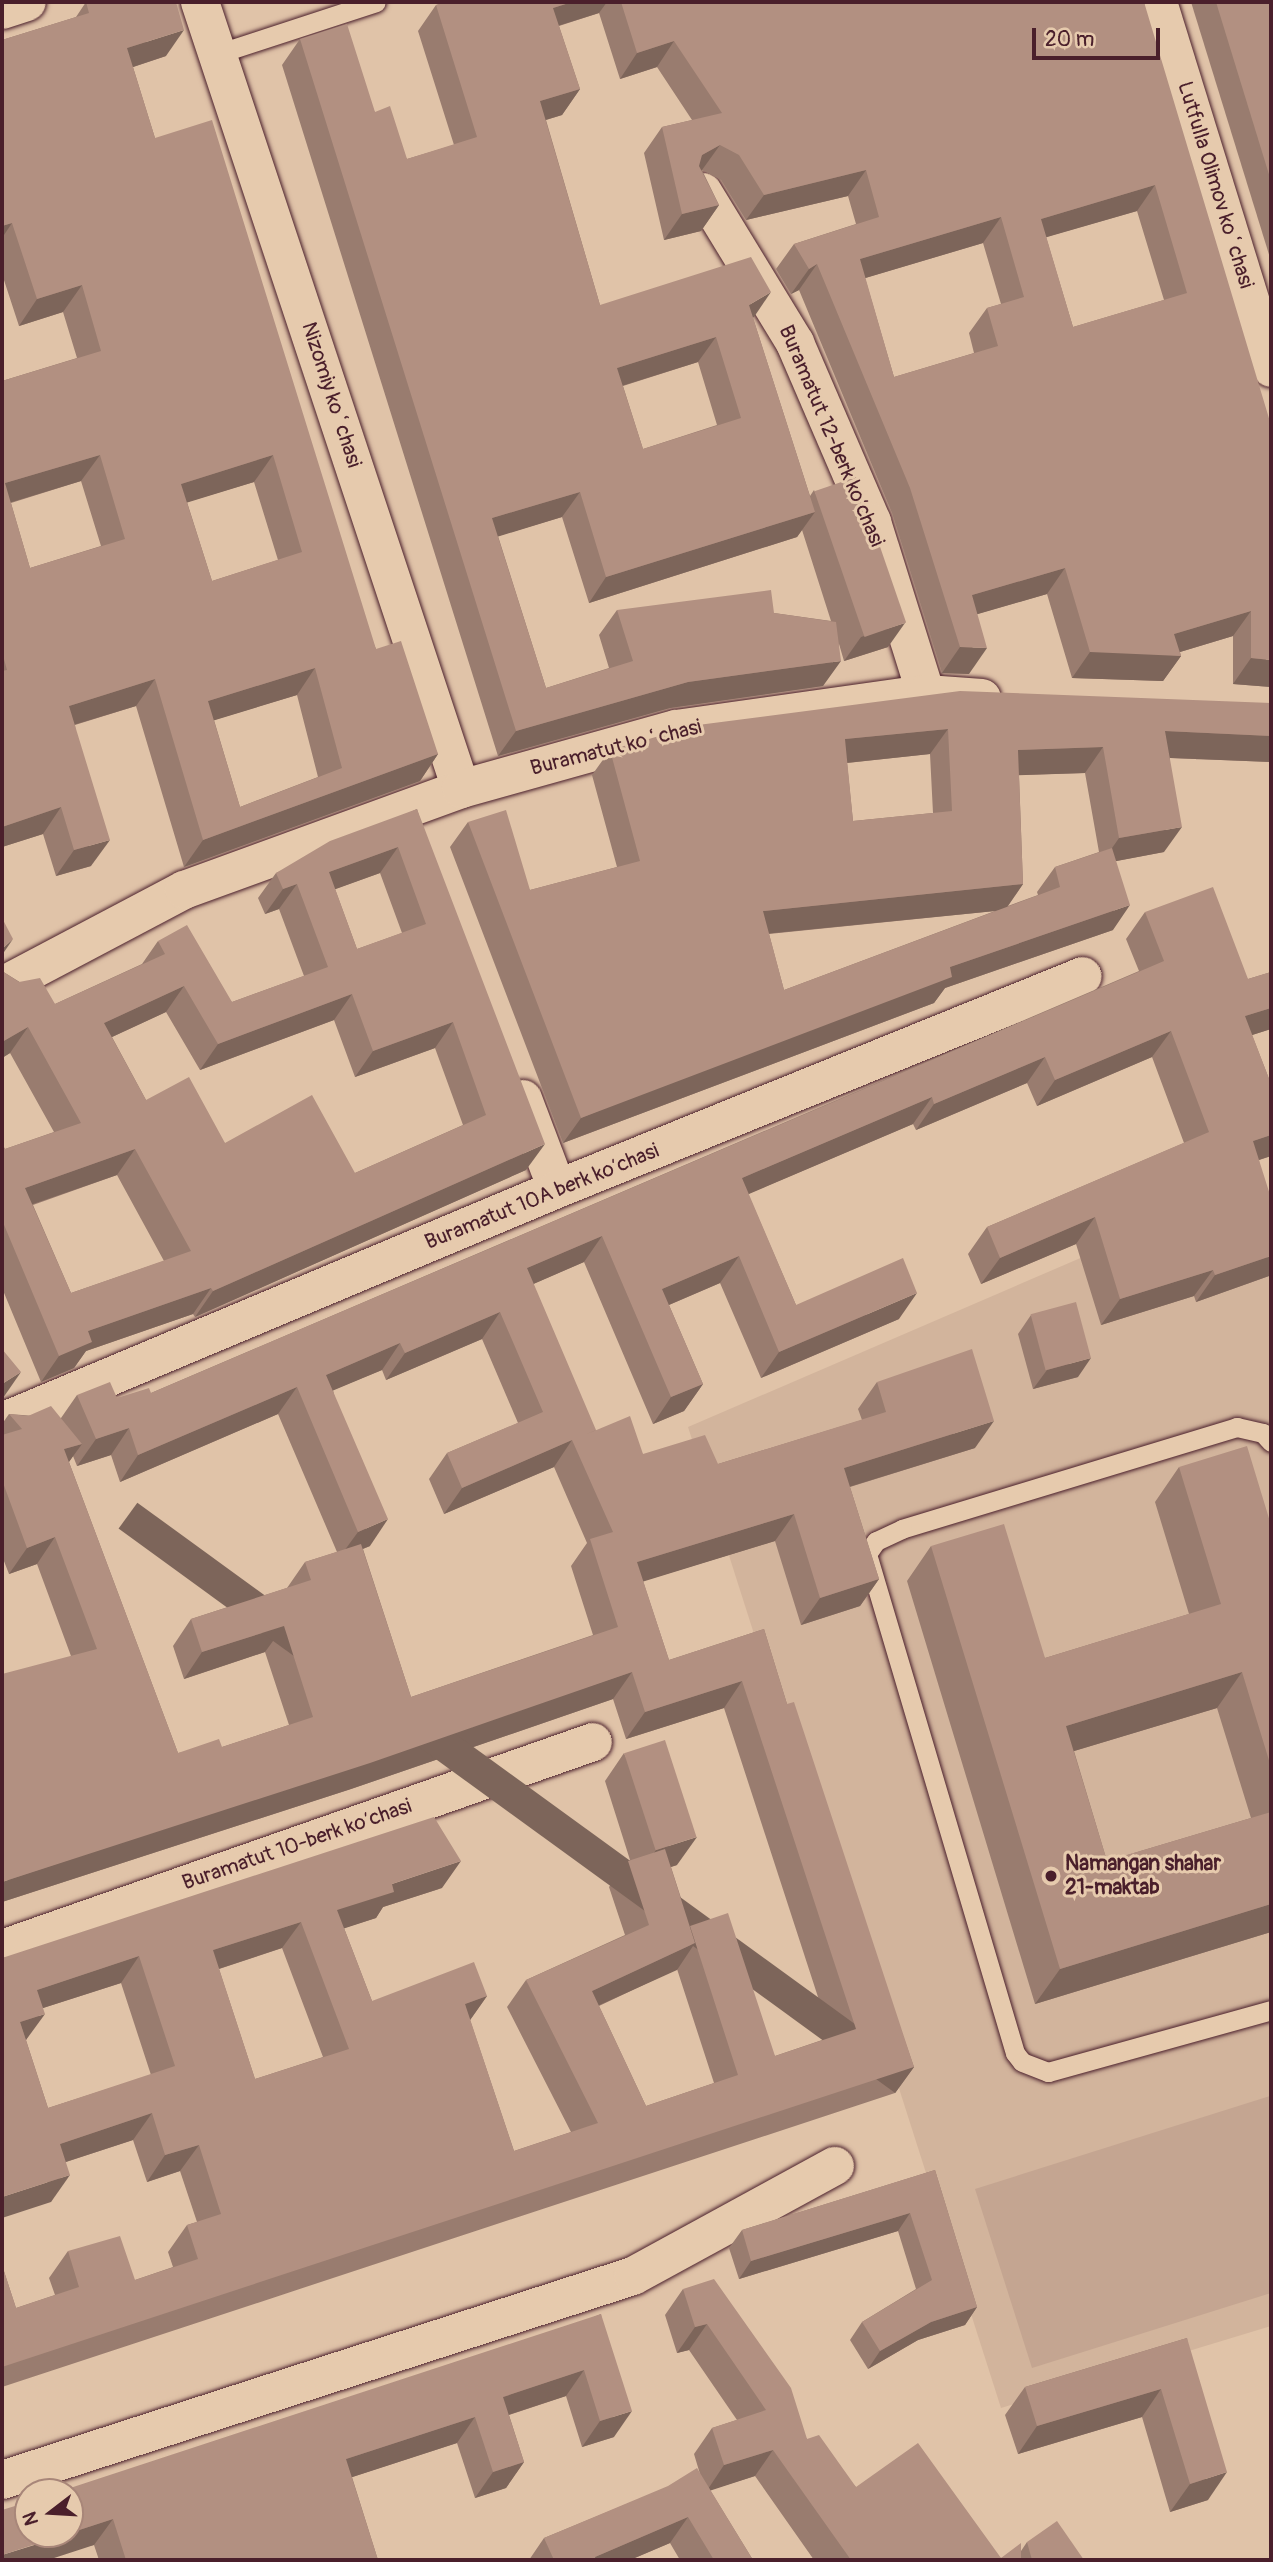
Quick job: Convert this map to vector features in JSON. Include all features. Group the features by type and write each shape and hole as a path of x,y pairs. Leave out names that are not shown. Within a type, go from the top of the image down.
{"street":[{"path":"2,10 27,2"},
{"name":"Nizomiy koʻchasi","path":"200,2 461,789"},
{"name":"Lutfulla Olimov koʻchasi","path":"1158,2 1271,368"},
{"name":"Buramatut 12-berk koʼchasi","path":"703,192 795,343 872,522 926,694"},
{"name":"Buramatut koʻchasi","path":"2,986 184,890 461,789 676,729 926,694 1016,701"},
{"path":"411,806 426,844"},
{"name":"Buramatut 10А berk koʼchasi","path":"2,1422 557,1189 1083,976"},
{"path":"508,1061 557,1189"},
{"name":"Buramatut 10-berk koʼchasi","path":"2,1949 593,1742"},
{"path":"2,2480 633,2276 835,2166"}],"lane":[{"path":"217,54 376,2"},
{"path":"1271,1442 1263,1433 1237,1427 902,1529 876,1541 867,1554 1011,2040 1022,2063 1048,2071 1271,2010"}],"shaded area":[{"name":"Namangan shahar 21-maktab","path":"1257,1182 1271,1226 1271,2326 1001,2408 688,1427"},
{"path":"1270,2096 1271,2293 1032,2368 975,2189"}],"building":[{"path":"86,2 176,2 184,30 127,48 155,138 212,120 376,649 401,641 438,754 203,840 155,679 69,706 110,840 74,850 61,807 2,827 2,671 7,670 2,652 2,381 101,351 82,285 37,299 12,223 2,226 2,40 89,13","holes":["100,455 125,539 30,568 5,483","273,455 302,552 212,581 181,484","315,668 342,768 240,807 208,701"]},
{"path":"447,2 572,2 553,8 580,89 540,101 600,305 751,257 771,292 749,305 815,512 606,577 580,492 492,518 546,688 633,661 617,610 771,590 774,613 836,622 841,661 688,682 516,731 300,39 347,24 375,112 390,106 407,159 477,137 436,5","holes":["716,337 741,418 643,449 617,368"]},
{"path":"621,2 1144,2 1271,425 1271,660 1251,658 1251,611 1174,634 1181,656 1090,652 1065,568 972,595 987,648 960,647 910,488 817,264 809,269 794,244 879,217 866,170 764,195 739,155 720,145 702,155 699,166 719,205 682,214 662,127 722,113 674,41 637,53","holes":["1155,185 1187,293 1073,327 1041,219","1001,217 1024,297 987,308 998,346 894,377 860,259"]},
{"path":"1216,2 1271,2 1271,181"},
{"path":"856,477 906,623 865,637 814,491"},
{"path":"960,691 1271,703 1271,736 1165,731 1182,827 1119,838 1103,747 1018,750 1023,884 763,911 784,990 1060,887 1055,867 1112,848 1130,905 950,967 952,977 581,1118 468,822 506,810 530,890 640,861 610,750 698,725","holes":["948,729 952,811 853,821 845,739"]},
{"path":"417,809 545,1144 213,1291 211,1288 88,1331 92,1342 59,1356 2,1220 2,1144 5,1149 81,1123 28,1027 2,1042 2,971 19,982 40,978 55,1004 165,954 158,941 187,925 232,1002 328,967 297,884 283,889 276,873 330,841","holes":["398,847 426,924 357,949 329,872","184,986 218,1044 352,994 373,1051 453,1022 486,1115 355,1173 312,1095 225,1143 189,1077 146,1100 104,1023","135,1149 191,1251 71,1293 25,1188"]},
{"path":"1213,887 1248,979 1271,972 1271,1008 1245,1016 1271,1084 1271,1135 1253,1141 1271,1198 1271,1256 1215,1275 1213,1270 1120,1299 1095,1217 1000,1258 987,1227 1209,1132 1171,1031 1055,1080 1045,1057 934,1104 932,1097 742,1178 796,1305 903,1258 917,1293 779,1352 739,1256 662,1289 703,1384 671,1397 602,1236 527,1268 596,1430 587,1434 630,1416 643,1454 705,1435 718,1464 886,1412 877,1382 972,1349 994,1421 844,1468 879,1579 820,1598 794,1514 637,1562 669,1660 764,1629 787,1704 794,1702 914,2067 2,2367 2,2265 16,2308 79,2287 68,2251 120,2236 135,2280 198,2259 187,2225 221,2214 199,2145 165,2155 152,2113 60,2144 70,2175 2,2197 2,1958 434,1817 461,1861 392,1884 394,1892 337,1910 372,2001 474,1962 487,1996 465,2004 514,2151 598,2123 526,1980 649,1925 628,1861 665,1849 695,1943 592,1991 646,2106 738,2075 690,1926 728,1913 775,2056 856,2029 742,1681 645,1712 632,1672 370,1763 2,1882 2,1674 97,1649 55,1537 27,1548 2,1480 2,1435 22,1429 9,1414 28,1416 51,1406 82,1444 64,1449 178,1753 219,1739 222,1747 313,1717 284,1626 202,1652 191,1619 311,1580 305,1562 361,1544 411,1697 618,1627 590,1539 613,1532 572,1440 462,1488 447,1453 543,1412 500,1312 405,1353 400,1343 326,1375 388,1519 358,1532 297,1387 138,1455 129,1428 96,1439 77,1395 110,1382 117,1398 149,1388 151,1393 1164,961 1145,912","holes":["301,1922 349,2049 255,2079 213,1950","139,1956 175,2066 48,2108 20,2022 45,2014 37,1990"]},
{"path":"2,918 13,939 2,949"},
{"path":"1076,1302 1091,1358 1046,1370 1031,1314"},
{"path":"2,1349 21,1372 2,1384"},
{"path":"1247,1446 1271,1525 1271,1767 1242,1672 1066,1726 1107,1861 1271,1812 1271,1904 1060,1969 931,1546 1004,1524 1045,1658 1221,1604 1179,1467"},
{"path":"665,1740 697,1837 656,1850 624,1753"},
{"path":"935,2170 977,2307 931,2322 880,2351 862,2322 932,2280 910,2213 751,2261 742,2230"},
{"path":"714,2279 791,2388 807,2439 819,2435 856,2487 918,2443 1001,2558 1021,2543 1021,2560 851,2560 773,2450 724,2465 712,2428 766,2410 707,2324 695,2327 683,2289"},
{"path":"601,2314 632,2411 600,2421 584,2370 503,2397 524,2462 493,2472 475,2417 346,2459 378,2560 126,2560 113,2519 84,2528 84,2483"},
{"path":"1187,2338 1227,2472 1190,2484 1161,2389 1037,2426 1025,2387"},
{"path":"697,2468 753,2560 714,2560 688,2517 595,2557 596,2560 554,2560 544,2538 668,2486"},
{"path":"14,2506 14,2548 24,2548 2,2555 2,2510"},
{"path":"1057,2521 1084,2560 1032,2560 1027,2542"}],"place":[{"name":"Namangan shahar 21-maktab","path":"1051,1876"}]}
